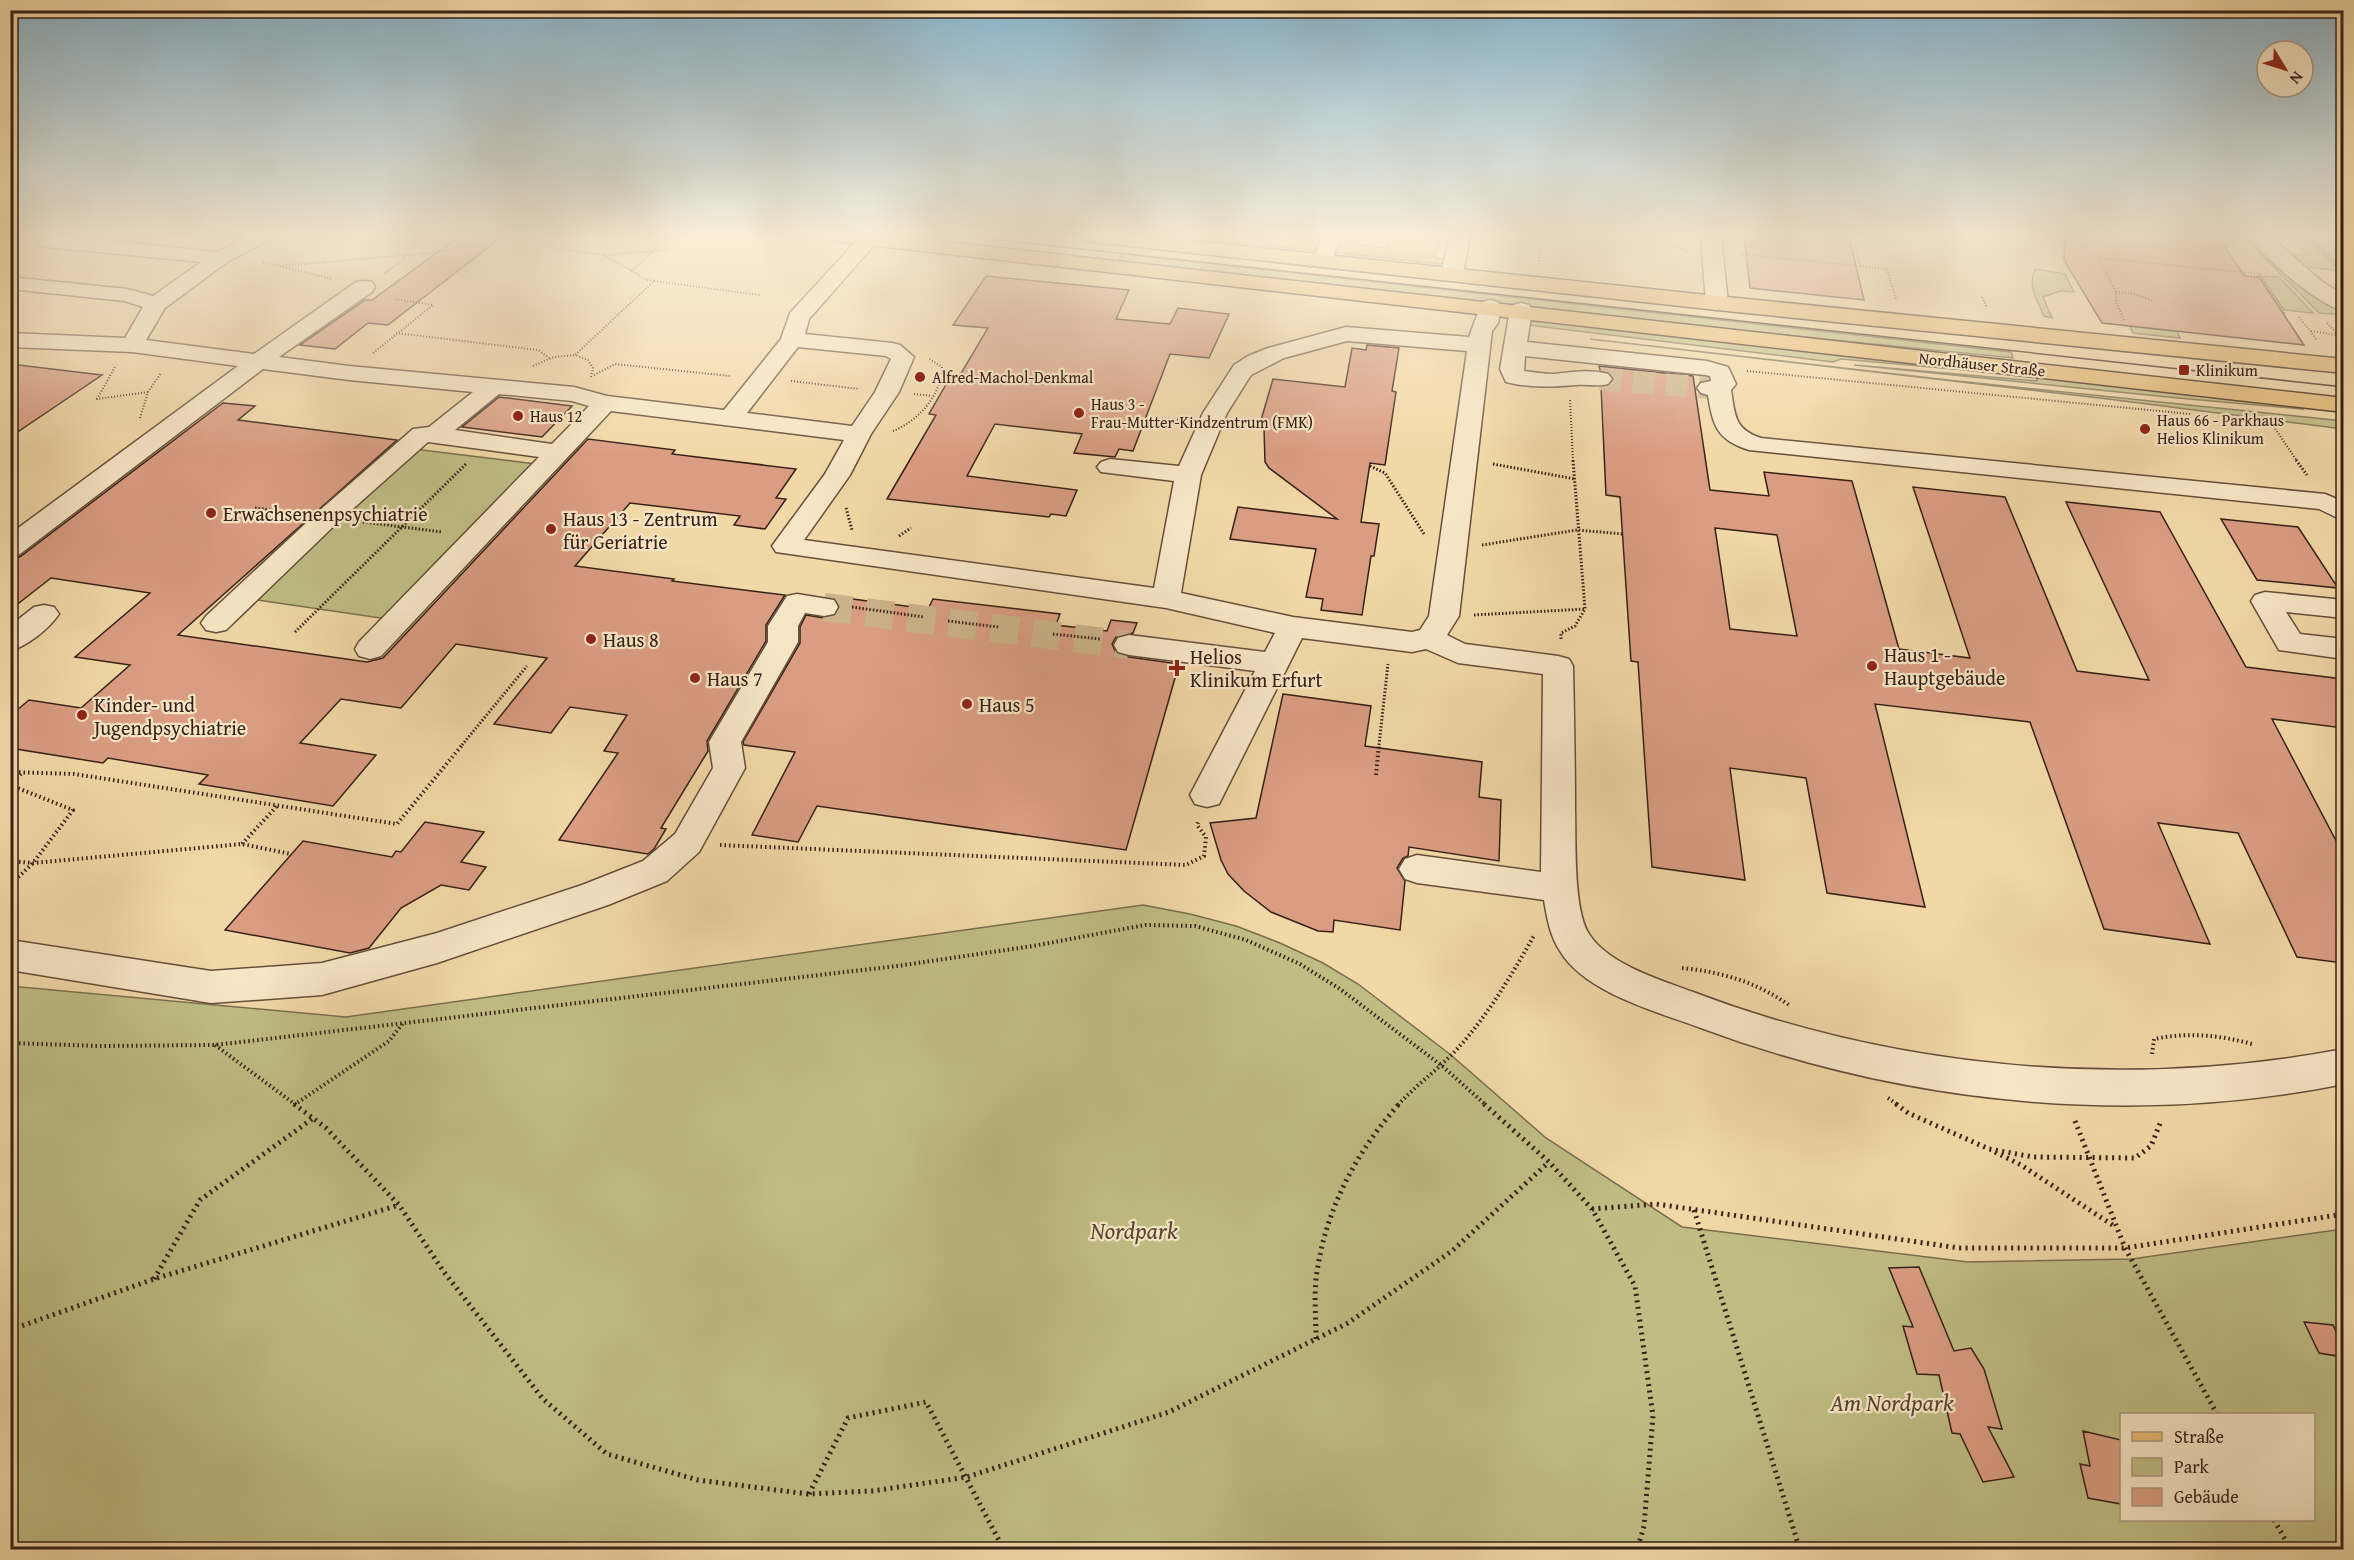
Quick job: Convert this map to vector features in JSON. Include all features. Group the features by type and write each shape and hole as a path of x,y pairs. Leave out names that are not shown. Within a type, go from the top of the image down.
{"main road":[{"name":"Nordhäuser Straße","path":"1509,309 2343,405"},
{"name":"Nordhäuser Straße","path":"1774,309 2343,366"}],"street":[{"path":"132,345 153,309"},
{"path":"10,548 257,362 333,309"},
{"path":"730,418 792,340 798,318 806,309"},
{"path":"792,340 892,350 903,357 887,392 859,434 837,475 786,546 1166,599 1293,627 1412,642 1437,627 1451,550 1481,331 1487,323 1490,309"},
{"path":"1514,377 1512,369 1521,310"},
{"path":"1166,599 1188,475 1215,413 1242,370 1276,353 1346,334 1479,345"},
{"path":"10,340 132,345 349,373 574,394 605,403 859,434"},
{"path":"1515,348 1707,368 1720,372 1724,384 1714,388 1727,429 1743,441 1758,446 2334,507"},
{"path":"1475,374 1551,381 1568,378 1600,380"},
{"path":"434,435 493,387"},
{"path":"370,649 605,403"},
{"path":"216,623 328,517 422,434 559,452"},
{"path":"1110,467 1188,475"},
{"path":"2343,609 2265,601 2290,643 2343,649"},
{"path":"10,955 211,987 322,979 437,948 595,896 655,872 687,843 729,768 725,742 783,642 783,626 796,603 836,607"},
{"path":"10,610 44,614 10,641"},
{"path":"1206,795 1293,627"},
{"path":"1437,627 1458,653 1558,666 1559,888 1573,943 1614,978 1709,1016 1836,1054 1960,1078 2062,1087 2155,1086 2231,1082 2343,1066"},
{"path":"1117,642 1275,663"},
{"path":"1417,869 1559,888"}],"path":[{"path":"349,373 428,309"},
{"path":"591,377 593,368 588,360 575,355 624,309"},
{"path":"2119,309 2128,328"},
{"path":"2282,309 2286,315"},
{"path":"2299,317 2323,348"},
{"path":"2310,331 2343,336"},
{"path":"396,333 538,350 549,358"},
{"path":"132,345 111,372 97,399 148,392"},
{"path":"128,459 148,392 175,352"},
{"path":"574,394 591,377 615,364 932,396"},
{"path":"1739,370 2199,415"},
{"path":"1558,666 1561,633 1575,626 1585,609 1577,530 1568,378"},
{"path":"2258,421 2272,424 2334,507"},
{"path":"295,632 489,442"},
{"path":"1463,459 1575,479"},
{"path":"1370,466 1385,473 1430,544 1451,550 1577,530 1623,534"},
{"path":"837,475 859,556"},
{"path":"897,537 911,528"},
{"path":"836,607 924,617"},
{"path":"1437,627 1585,609"},
{"path":"948,621 998,627"},
{"path":"1053,634 1117,642"},
{"path":"1376,775 1391,640"},
{"path":"10,772 74,774 398,824 527,666"},
{"path":"10,885 33,863 73,810 10,785 23,772"},
{"path":"242,844 277,806"},
{"path":"687,843 1186,865 1204,856"},
{"path":"10,861 33,863 242,844 291,854"},
{"path":"10,1043 99,1046 215,1045 897,966 1033,946 1145,924 1195,926 1246,940 1300,964 1340,989 1441,1065 1548,1162 1592,1209 1635,1286 1653,1416 1644,1526 1637,1550"},
{"path":"1316,1339 1316,1279 1328,1226 1352,1168 1376,1131 1398,1105 1462,1045 1502,992 1535,933"},
{"path":"294,1106 389,1041 404,1023"},
{"path":"215,1045 326,1128 399,1205 444,1272 543,1399 607,1454 698,1480 808,1494 872,1491 967,1477 1169,1412 1348,1323 1452,1251 1548,1162"},
{"path":"2062,1087 2125,1248 2216,1413"},
{"path":"154,1280 200,1200 312,1119"},
{"path":"1989,1149 2021,1165 2116,1227"},
{"path":"1592,1209 1656,1204 1959,1248 2125,1248 2343,1214"},
{"path":"10,1330 154,1280 399,1205"},
{"path":"1694,1210 1800,1550"},
{"path":"808,1494 848,1418 927,1402 1004,1550"},
{"path":"2275,1521 2291,1550"}],"green space":[{"path":"1549,309 1619,309 2011,352 2013,358"},
{"path":"2041,309 2048,309 2052,318 2044,316"},
{"path":"2122,309 2135,309 2146,328 2177,331 2180,338 2133,333"},
{"path":"2309,309 2313,313 2284,310"},
{"path":"2315,309 2337,309 2343,312 2343,315 2319,313"},
{"path":"1535,320 1998,373 1841,359 1833,362 1528,325"},
{"path":"1590,339 1948,380 2343,421 2343,429 2108,399"},
{"path":"1854,365 2037,381 2037,377 2301,406 2303,409 2178,398"},
{"path":"414,449 536,464 387,619 250,599"},
{"name":"Nordpark","path":"1143,905 1190,914 1236,926 1280,943 1323,963 1358,984 1451,1055 1546,1138 1682,1227 1968,1262 2132,1259 2343,1229 2343,1549 11,1549 10,986 346,1017"}],"building":[{"path":"352,309 409,309 388,325 368,323 335,349 300,345"},
{"name":"Haus 3 - Frau-Mutter-Kindzentrum (FMK)","path":"964,309 1121,309 1116,319 1170,324 1178,309 1229,314 1209,358 1170,354 1133,451 1119,449 1115,457 1074,453 1082,434 995,424 967,476 1077,490 1066,516 1051,514 1049,517 887,499 936,415 929,414 948,381 956,382 988,328 953,325"},
{"path":"2093,309 2280,309 2304,345 2102,323"},
{"path":"1367,345 1399,348 1392,391 1396,392 1385,465 1370,463 1361,522 1379,524 1374,556 1371,556 1362,615 1321,610 1323,599 1306,597 1316,549 1230,539 1238,507 1337,519 1269,468 1265,462 1264,428 1259,427 1273,379 1345,387 1352,348 1366,350"},
{"path":"10,364 102,375 10,437"},
{"name":"Haus 1 - Hauptgebäude","path":"1599,366 1693,376 1710,490 1769,496 1764,472 1852,481 1899,649 1970,658 1913,487 2005,497 2077,671 2149,680 2066,502 2160,512 2246,667 2343,679 2343,728 2272,719 2343,854 2343,963 2297,957 2238,833 2158,823 2210,944 2104,929 2030,722 1875,704 1925,907 1827,893 1806,778 1730,768 1745,880 1652,867 1638,662 1631,661 1620,497 1606,495 1601,387 1610,385 1614,379 1608,372 1600,370","holes":["1715,528 1777,535 1797,636 1730,629"]},
{"name":"Haus 12","path":"499,397 572,406 542,437 462,427"},
{"path":"223,403 255,406 238,420 397,440 178,635 367,662 383,658 588,439 675,450 672,454 796,469 776,498 786,499 765,529 734,525 740,516 630,503 575,566 785,595 766,625 766,641 707,741 708,751 661,828 666,829 654,849 648,854 559,840 618,753 604,751 627,715 570,707 551,733 494,724 547,658 456,644 401,708 341,699 300,743 376,755 333,806 199,784 208,775 108,758 103,763 10,748 10,716 29,700 81,708 130,665 75,657 150,593 51,578 10,610 10,562"},
{"path":"2221,519 2298,527 2338,588 2257,580"},
{"name":"Haus 5","path":"830,596 928,609 933,599 1060,614 1056,625 1107,631 1111,620 1137,623 1133,633 1116,637 1112,644 1116,653 1179,664 1126,850 817,806 798,842 752,835 795,752 744,745 743,742 800,643 800,627 806,615 824,618 836,615 840,606 836,599"},
{"path":"1283,694 1371,706 1365,746 1482,762 1479,797 1501,800 1499,861 1409,847 1408,856 1403,858 1397,868 1405,881 1400,930 1334,920 1333,932 1318,931 1271,912 1244,891 1228,874 1221,860 1210,823 1256,818"},
{"path":"425,822 484,832 461,862 486,867 469,890 441,885 401,908 369,948 350,953 225,930 303,841 392,857 396,851 401,852"},
{"path":"1919,1267 1954,1351 1971,1348 1984,1369 2002,1429 1988,1427 2014,1477 1983,1482 1960,1434 1952,1433 1939,1375 1917,1374 1903,1326 1913,1327 1889,1268"},
{"path":"2304,1322 2333,1325 2343,1346 2343,1357 2319,1353"},
{"path":"2083,1431 2120,1440 2120,1504 2088,1498 2080,1464 2090,1466"}],"tunnel":[{"path":"1600,379 1709,388"},
{"path":"824,607 1129,645"}],"tram line":[{"path":"1629,309 2344,387"}],"place":[{"name":"Klinikum","path":"2184,370"},
{"name":"Alfred-Machol-Denkmal","path":"920,377"},
{"name":"Haus 3 - Frau-Mutter-Kindzentrum (FMK)","path":"1079,413"},
{"name":"Haus 12","path":"518,416"},
{"name":"Haus 66 - Parkhaus Helios Klinikum","path":"2145,429"},
{"name":"Erwachsenenpsychiatrie","path":"211,513"},
{"name":"Haus 13 - Zentrum für Geriatrie","path":"551,529"},
{"name":"Haus 8","path":"591,639"},
{"name":"Haus 1 - Hauptgebäude","path":"1872,666"},
{"name":"Helios Klinikum Erfurt","path":"1177,668"},
{"name":"Haus 7","path":"695,678"},
{"name":"Haus 5","path":"967,704"},
{"name":"Kinder- und Jugendpsychiatrie","path":"82,715"}],"park label":[{"name":"Am Nordpark","path":"1892,1402"}]}
